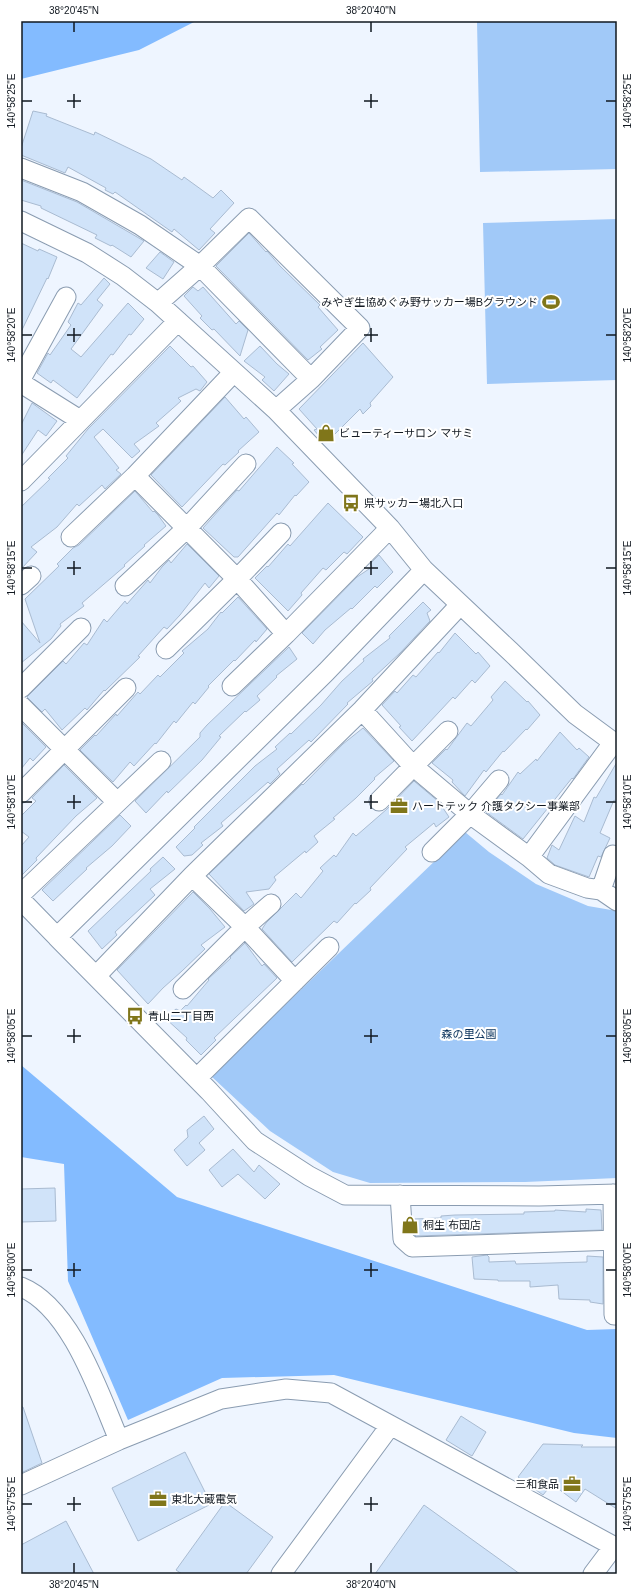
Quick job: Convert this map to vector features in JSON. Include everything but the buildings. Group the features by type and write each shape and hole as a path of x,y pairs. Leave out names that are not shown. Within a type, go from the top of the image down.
{"street":[{"path":"21,168 82,192 140,225 200,266 311,379"},
{"path":"158,303 200,266 249,218 360,328 311,379 276,410"},
{"path":"21,222 87,253 123,276 158,303 276,410 390,528 424,570 460,605 510,650 575,714 615,744 529,857"},
{"path":"21,379 66,297"},
{"path":"21,482 178,321"},
{"path":"71,537 135,476 234,372"},
{"path":"21,383 80,420"},
{"path":"125,586 187,528 246,464"},
{"path":"135,476 238,579 286,634"},
{"path":"232,686 286,634 390,528"},
{"path":"166,649 238,579 281,533"},
{"path":"57,936 326,672 424,570"},
{"path":"96,976 192,876 362,710 460,605"},
{"path":"21,688 81,628"},
{"path":"21,793 126,688"},
{"path":"21,706 66,749 117,802"},
{"path":"362,710 413,766 470,814 529,857 549,874 587,888 601,890 617,901"},
{"path":"379,801 448,730"},
{"path":"21,894 161,761"},
{"path":"432,852 470,814 499,780"},
{"path":"601,890 613,855"},
{"path":"192,876 245,927 295,982"},
{"path":"21,900 197,1078 255,1141 309,1176 345,1195 539,1196 615,1194 614,1316 617,1315"},
{"path":"183,989 245,927 271,904"},
{"path":"197,1078 329,947"},
{"path":"400,1195 403,1238 412,1247 615,1240"},
{"path":"21,1287 42,1299 64,1324 88,1368 119,1440"},
{"path":"21,1485 119,1440 221,1399 286,1389 331,1393 615,1547 594,1574"},
{"path":"281,1574 390,1426"}],"green space":[{"path":"477,21 617,21 617,169 480,172"},
{"name":"みやぎ生協めぐみ野サッカー場Bグラウンド","path":"617,219 617,380 487,384 483,223"},
{"name":"森の里公園","path":"465,832 489,852 536,884 588,906 617,911 617,1178 525,1182 370,1183 333,1172 270,1131 211,1076"}],"shaded area":[{"path":"21,21 196,21 139,50 21,79"},
{"path":"21,1065 177,1197 587,1330 617,1329 617,1438 574,1433 334,1375 222,1378 128,1420 68,1281 64,1164 21,1157"}],"place":[{"name":"みやぎ生協めぐみ野サッカー場Bグラウンド","path":"551,302"},
{"name":"ビューティーサロン マサミ","path":"326,433"},
{"name":"県サッカー場北入口","path":"351,503"},
{"name":"ハートテック 介護タクシー事業部","path":"399,806"},
{"name":"青山二丁目西","path":"135,1016"},
{"name":"桐生 布団店","path":"410,1225"},
{"name":"三和食品","path":"572,1484"},
{"name":"東北大蔵電気","path":"158,1499"}]}
